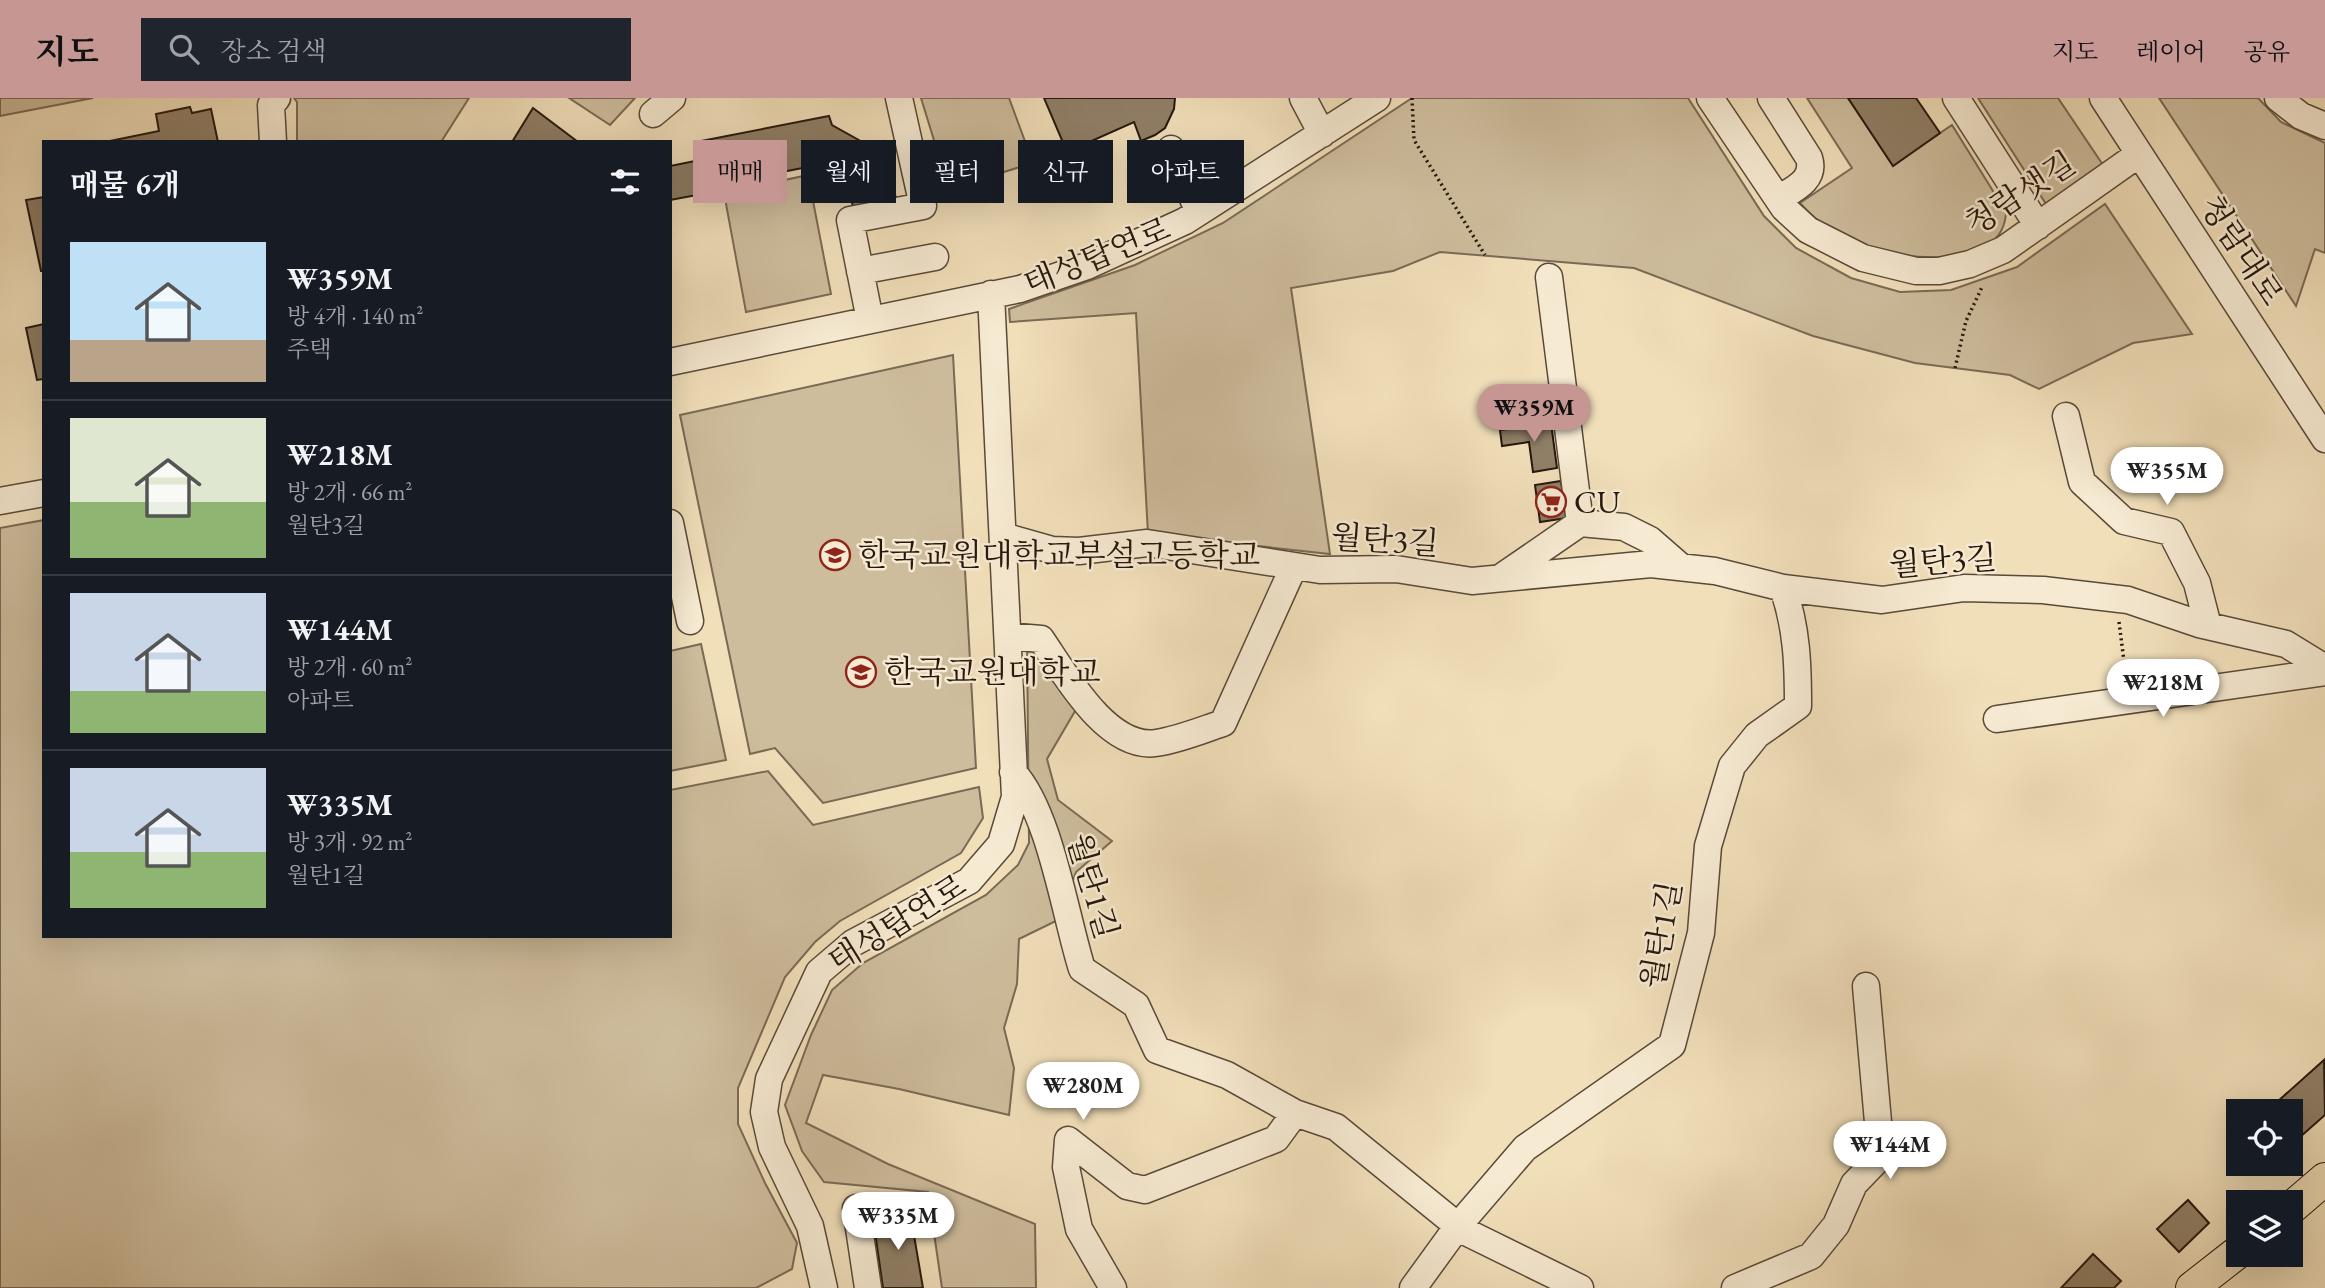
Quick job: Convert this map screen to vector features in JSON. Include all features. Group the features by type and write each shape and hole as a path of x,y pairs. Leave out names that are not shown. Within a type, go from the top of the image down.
{"main road":[{"path":"2303,1198 2325,1179"},
{"path":"2192,1288 2226,1261"}],"street":[{"path":"870,320 850,220 923,206 899,98"},
{"path":"1303,98 1322,134"},
{"name":"태성탑연로","path":"672,362 1020,289 1087,266 1185,221 1377,98"},
{"name":"청람샛길","path":"1710,98 1778,200 1808,230 1854,254 1916,271 1939,271 1970,264 2003,250 2139,154"},
{"path":"1771,98 1812,167 1811,174 1805,181 1778,200"},
{"path":"1956,98 2038,226"},
{"name":"청람대로","path":"2103,98 2325,439"},
{"path":"2278,98 2301,116 2325,126"},
{"path":"273,140 274,102"},
{"path":"1195,203 1199,212"},
{"path":"860,271 935,257"},
{"path":"1549,277 1580,523"},
{"name":"태성탑연로","path":"824,1288 810,1226 772,1147 764,1112 769,1079 818,972 853,943 969,881 1001,844 1015,797 1017,776 991,294"},
{"path":"2066,416 2082,482 2124,521 2171,532 2197,583 2208,626"},
{"path":"0,501 42,493"},
{"path":"1500,578 1580,523 1624,527 1650,540 1681,567"},
{"path":"672,533 690,621"},
{"name":"월탄3길","path":"1003,536 1052,550 1079,551 1147,543 1294,566 1320,569 1395,569 1472,581 1651,564 1715,571 1783,588 1882,600 1964,588 2043,590 2128,600 2208,626 2286,644 2325,670"},
{"name":"월탄3길","path":"1008,636 1041,639 1094,714 1133,742 1155,744 1223,723 1294,566"},
{"name":"월탄1길","path":"1413,1288 1458,1226 1525,1148 1672,1045 1701,933 1708,846 1732,766 1757,734 1798,706 1798,667 1793,615 1783,588"},
{"name":"월탄3길","path":"1997,719 2325,670"},
{"name":"월탄1길","path":"1017,776 1034,803 1082,969 1136,1005 1157,1050 1227,1075 1294,1113 1336,1127 1464,1231 1580,1288"},
{"path":"1735,1288 1811,1256 1836,1225 1854,1184 1881,1156 1866,986"},
{"path":"1113,1288 1079,1228 1066,1167 1068,1140 1127,1186 1145,1189 1276,1139 1294,1113"},
{"path":"856,1208 868,1288"}],"path":[{"path":"1412,98 1414,140 1485,256"},
{"path":"1955,368 1970,310 2003,250"},
{"path":"2116,599 2129,700"}],"shaded area":[{"path":"0,98 93,98 0,116"},
{"path":"294,98 469,98 442,140 297,140 297,102"},
{"path":"569,98 635,98 610,125"},
{"path":"921,98 1009,98 1025,140 1018,140 1018,168 1004,172 1004,140 934,140"},
{"path":"1412,98 1688,98 1764,216 1796,248 1851,278 1900,292 1951,290 2017,267 2105,204 2192,334 2133,343 2039,389 2010,375 1915,363 1813,336 1634,268 1440,252 1393,271 1291,288 1330,554 1148,534 1136,313 1010,322 1009,309 1135,265 1223,223"},
{"path":"1807,98 1848,98 1893,165 1952,125 2006,212 2001,232 1987,245 1968,253 1920,257 1874,249 1849,241 1833,232 1800,203 1852,168"},
{"path":"1978,98 2058,98 2103,165 2046,204"},
{"path":"2159,98 2258,98 2281,122 2325,143 2325,253 2315,249 2296,306"},
{"path":"801,176 801,203 813,203 831,294 746,312 726,203 787,203 787,180"},
{"path":"953,355 976,768 823,803 775,748 750,754 680,415"},
{"path":"42,520 42,938 672,938 672,790 768,771 813,825 979,787 983,818 961,853 840,921 815,942 785,977 738,1088 738,1124 797,1243 792,1269 756,1288 0,1288 0,528"},
{"path":"1027,639 1078,706 1047,759 1058,800 1112,841 1076,872 1058,920 1019,939 1017,984 1004,1028 1014,1068 1009,1115 899,1089 823,1075 806,1123 888,1164 1035,1224 1036,1288 942,1288 928,1192 824,1182 802,1151 785,1105 811,1035 832,990 863,963 986,895 1018,865 1029,843"},
{"path":"701,644 726,760 672,771 672,651"}],"building":[{"path":"1044,98 1175,98 1174,109 1165,128 1143,140 1141,140 1134,122 1094,140 1062,140"},
{"path":"1848,98 1916,98 1940,133 1893,166"},
{"path":"190,107 192,113 211,109 218,140 115,140 159,131 156,114"},
{"path":"533,108 575,140 513,140"},
{"path":"829,116 832,125 859,140 801,140 801,168 787,171 787,140 706,140"},
{"path":"693,161 693,196 672,200 672,166"},
{"path":"42,197 42,271 41,271 26,200"},
{"path":"896,199 897,203 854,212 852,203 896,203"},
{"path":"42,324 42,379 37,380 26,328"},
{"path":"1551,423 1557,468 1533,472 1529,442 1502,446 1500,430"},
{"name":"CU","path":"1561,481 1567,518 1540,522 1535,485"},
{"path":"2324,1060 2325,1115 2303,1134 2303,1099 2280,1099"},
{"path":"2188,1200 2209,1223 2179,1252 2157,1229"},
{"path":"910,1212 923,1288 883,1288 873,1218"},
{"path":"2093,1254 2121,1281 2114,1288 2061,1288"}],"place":[{"name":"CU","path":"1551,502"},
{"name":"한국교원대학교부설고등학교","path":"835,555"},
{"name":"한국교원대학교","path":"861,672"}]}
